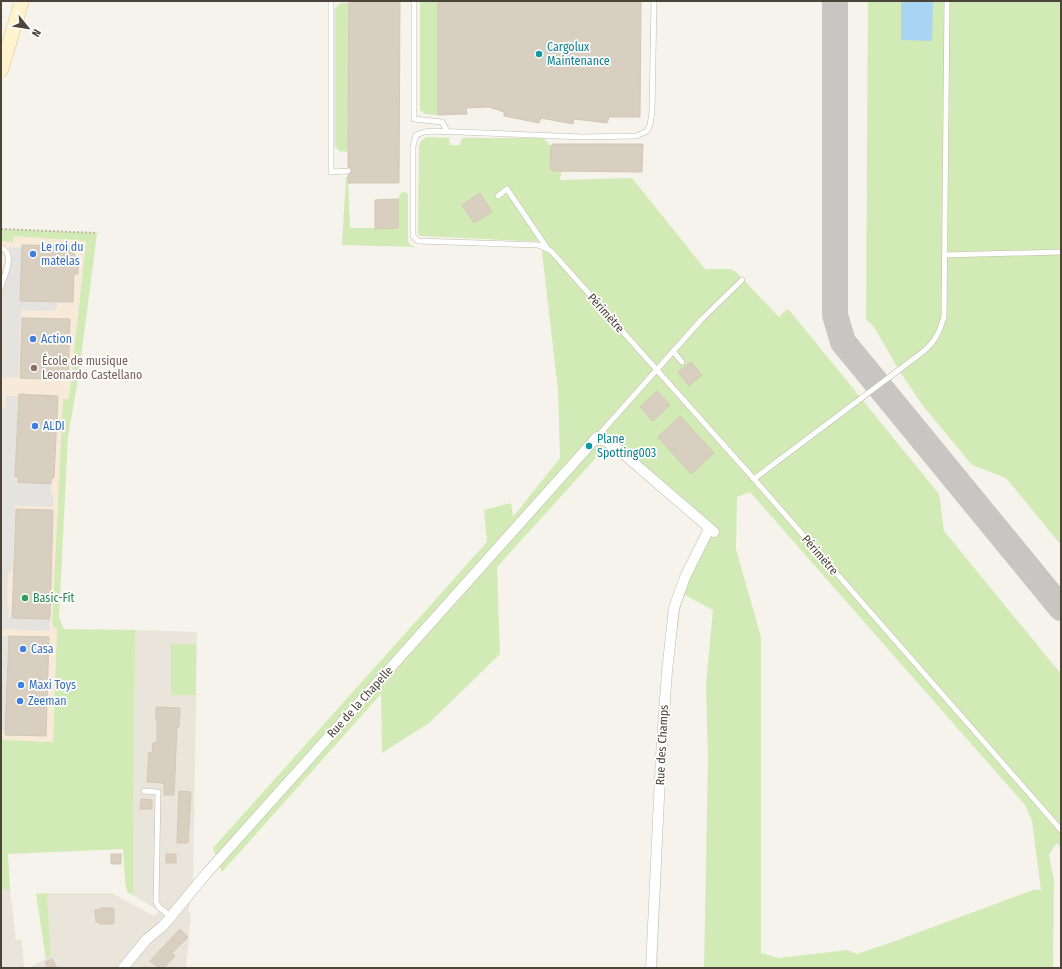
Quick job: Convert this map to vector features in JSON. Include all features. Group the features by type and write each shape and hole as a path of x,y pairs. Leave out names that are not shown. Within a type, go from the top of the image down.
{"main road":[{"path":"1,70 22,1"}],"street":[{"name":"Rue des Champs","path":"597,437 620,451 712,530 685,577 674,608 667,672 661,756 651,968"},
{"name":"Rue de la Chapelle","path":"123,968 146,940 163,926 206,874 597,437"}],"lane":[{"path":"332,1 330,50 331,172 348,171"},
{"path":"414,1 414,119 442,122 447,131"},
{"path":"547,248 538,245 418,241 413,236 413,146 416,135 424,132 447,131 582,136 636,136 641,134 646,131 650,125 652,112 654,1"},
{"path":"754,479 885,382 924,351 934,341 940,332 944,317 947,1"},
{"name":"Périmètre","path":"498,196 507,189 547,248 754,479 1061,830"},
{"path":"1,248 5,249 8,254 8,261 1,287"},
{"path":"944,255 1061,252"},
{"path":"597,437 701,320 742,280"},
{"path":"673,351 682,362"},
{"path":"144,791 158,792 156,902 159,907 171,917"}],"path":[{"path":"1,229 97,233"}],"shaded area":[{"path":"333,8 336,8 336,147 333,147"},
{"path":"14,236 86,240 69,399 63,399 52,625 57,629 53,742 1,740 1,268 4,261 1,254 1,241 13,242"},
{"path":"9,247 22,248 20,300 57,302 56,311 21,310 18,378 1,377 1,287 8,261"},
{"path":"6,396 18,396 15,481 51,482 51,494 53,495 53,507 15,506 12,572 8,572 8,617 50,619 49,631 1,629 1,408 6,408"},
{"path":"135,630 197,632 193,893 188,910 191,916 186,968 30,968 51,955 47,893 112,893 154,916 159,911 133,895"},
{"path":"1,636 9,636 6,731 1,730"},
{"path":"1,889 10,890 16,940 22,940 24,968 1,968"}],"green space":[{"path":"420,1 438,1 438,115 425,114 420,110"},
{"path":"868,1 1061,1 1061,545 1006,478 972,465 924,407 902,375 874,327 866,319"},
{"path":"342,3 349,3 348,152 339,151 336,147 336,8"},
{"path":"426,137 449,138 450,145 460,145 462,138 543,138 551,146 550,169 553,169 553,171 562,171 560,180 632,178 705,269 730,269 736,272 779,317 787,309 790,311 939,494 944,531 1061,674 1061,848 1057,843 1049,854 1054,881 1053,968 704,968 708,759 706,684 713,610 685,595 680,609 672,672 666,742 657,968 657,921 662,784 677,609 685,586 707,541 705,520 613,439 497,567 500,654 429,723 382,753 381,694 222,872 213,848 487,542 484,510 511,503 513,517 560,458 558,390 542,252 547,242 421,236 418,234 419,146 421,141","holes":["750,492 1025,805 1032,821 1041,890 1033,890 857,954 848,950 778,958 761,953 761,637 736,549 737,497"]},
{"path":"346,177 348,177 350,228 398,228 398,199 401,193 406,192 408,194 408,242 410,245 416,247 342,245"},
{"path":"1,229 97,233 79,374 68,437 59,617 64,629 135,630 133,895 127,892 123,849 8,854 10,890 1,889 1,740 53,742 57,629 52,625 63,399 69,399 86,241 14,236 13,242 1,241"},
{"path":"171,644 196,644 196,695 171,695"},
{"path":"47,893 51,955 46,959 36,894"}],"water":[{"path":"901,1 933,1 932,41 901,40"}],"building":[{"path":"349,1 400,1 399,183 348,183 348,175 352,171 351,168 348,167"},
{"name":"Cargolux Maintenance","path":"438,1 641,1 640,117 609,117 607,123 574,119 573,124 541,118 539,123 504,116 504,112 489,107 466,108 467,114 438,115"},
{"path":"552,144 643,144 642,172 553,171 553,169 550,169"},
{"path":"480,193 492,212 474,223 462,205"},
{"path":"398,199 398,228 375,229 375,200"},
{"path":"22,245 75,246 74,266 78,266 78,274 74,274 73,302 20,301"},
{"path":"22,318 70,319 68,380 20,378"},
{"path":"691,362 702,375 689,386 678,372"},
{"path":"657,391 670,405 653,421 640,407"},
{"path":"19,394 58,396 54,478 51,478 51,484 18,482 18,477 15,477"},
{"path":"680,416 714,453 691,474 658,437"},
{"path":"16,509 53,510 50,619 12,618"},
{"path":"9,636 49,637 46,736 5,735"},
{"path":"156,707 180,708 179,727 177,727 174,795 164,795 164,783 147,782 149,752 152,753 153,743 157,743"},
{"path":"179,791 191,792 188,843 177,843"},
{"path":"141,799 152,800 152,809 140,809"},
{"path":"111,854 121,854 121,864 111,864"},
{"path":"166,854 176,854 176,863 166,863"},
{"path":"100,908 114,908 114,924 100,924 100,922 96,922 95,910 100,910"},
{"path":"180,929 188,937 172,953 175,956 164,968 159,968 150,961"},
{"path":"52,959 57,968 48,968 45,962"}],"taxiway":[{"path":"835,1 835,315 843,342 1061,608"}],"place":[{"name":"Cargolux Maintenance","path":"539,54"},
{"name":"Le roi du matelas","path":"33,254"},
{"name":"Action","path":"33,339"},
{"name":"École de musique Leonardo Castellano","path":"34,368"},
{"name":"ALDI","path":"35,426"},
{"name":"Plane Spotting003","path":"589,446"},
{"name":"Basic-Fit","path":"25,598"},
{"name":"Casa","path":"23,649"},
{"name":"Maxi Toys","path":"21,685"},
{"name":"Zeeman","path":"20,701"}]}
